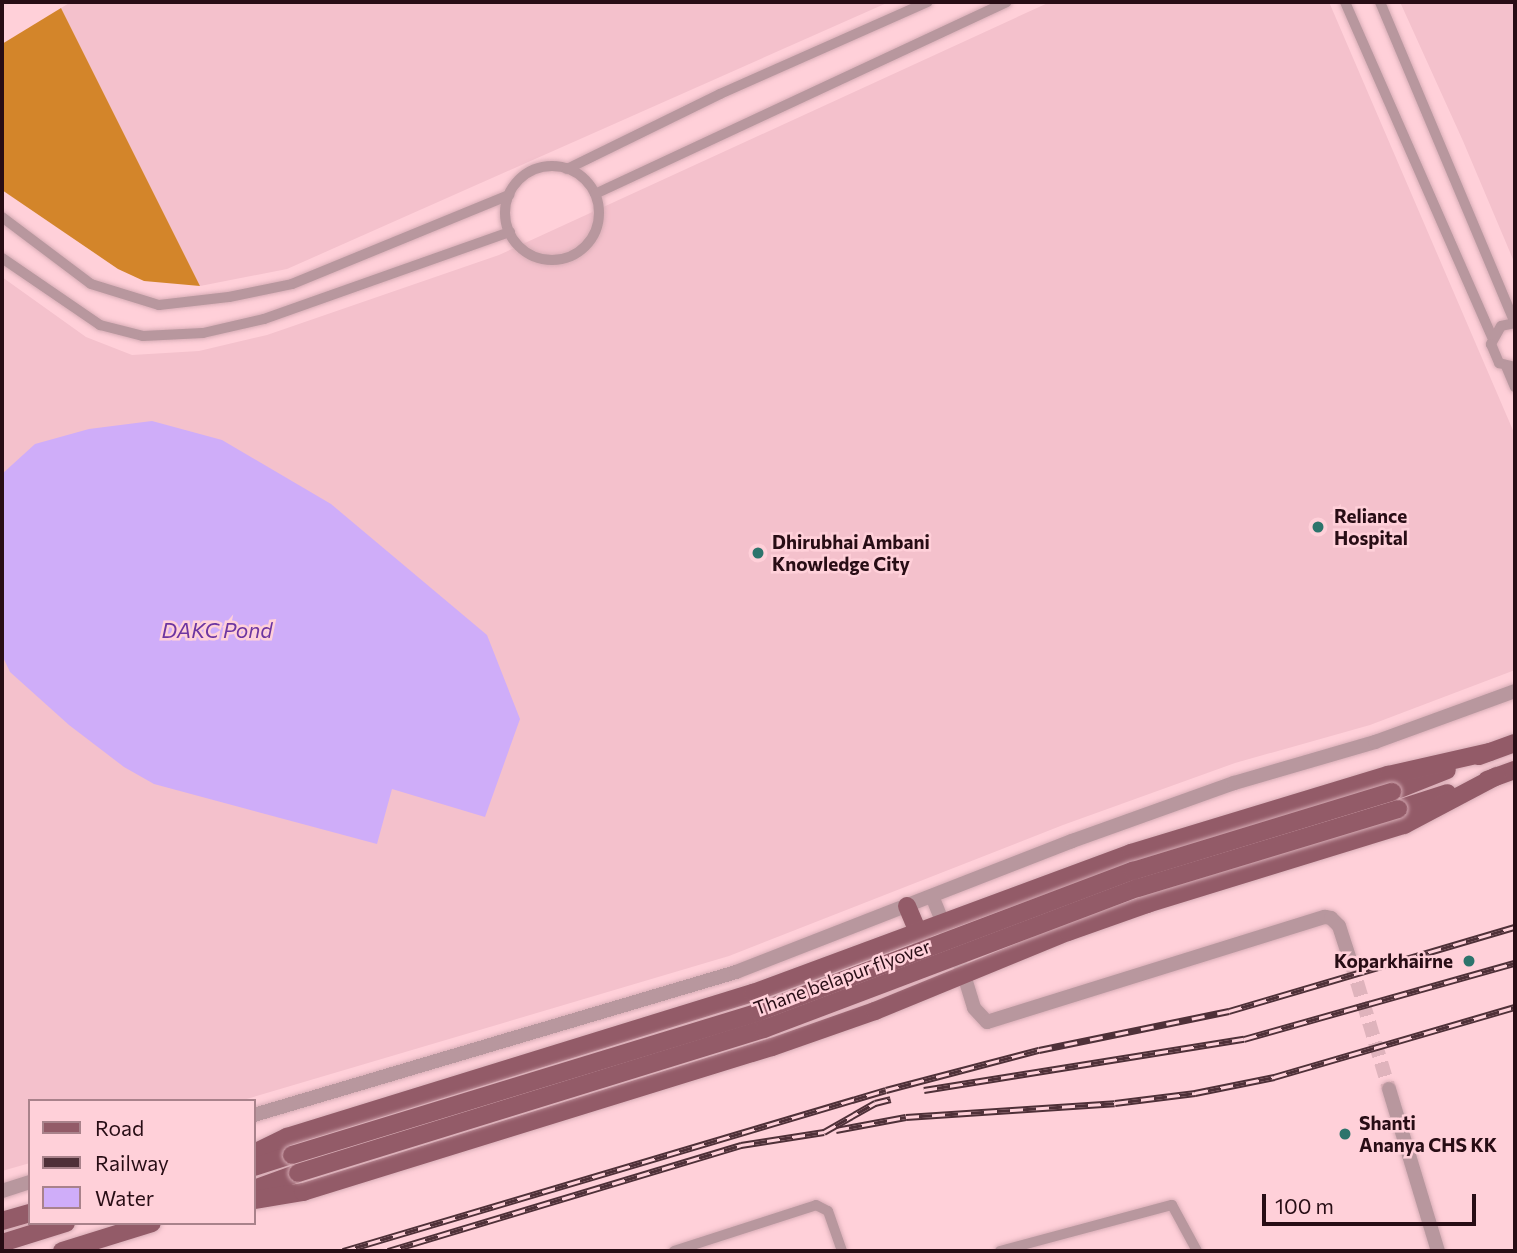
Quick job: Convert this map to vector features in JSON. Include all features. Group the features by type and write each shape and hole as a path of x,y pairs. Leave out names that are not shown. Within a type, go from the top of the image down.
{"main road":[{"path":"256,1152 287,1137 753,993 1132,853 1388,775 1489,752 1515,743"},
{"path":"1395,801 1489,752"},
{"path":"1395,801 1515,770"},
{"path":"256,1200 303,1192 758,1052 1147,904 1404,825 1497,776"},
{"name":"Thane belapur flyover","path":"256,1166 759,1012 1133,871 1395,801"},
{"name":"Thane belapur flyover","path":"256,1188 764,1029 1138,888 1395,801"},
{"path":"907,906 939,984"},
{"path":"2,1221 28,1214"},
{"path":"2,1243 60,1225"},
{"path":"62,1251 146,1225"}],"street":[{"path":"567,169 588,183 595,194 598,206 596,231 580,251 569,257 542,259 529,254 510,232 506,220 509,195 516,183 540,168 567,169 720,94 928,2"},
{"path":"595,194 1006,2"},
{"path":"1345,2 1492,337 1494,357 1511,367 1515,387"},
{"path":"1380,2 1515,323 1501,326 1492,337"},
{"path":"2,217 91,284 159,305 229,297 292,284 509,195"},
{"path":"2,258 100,325 143,337 191,334 264,319 510,232"},
{"path":"256,1114 736,972 1072,841 1221,788 1375,742 1515,691"},
{"path":"932,896 964,975 974,1008 987,1022 1325,918 1336,921 1339,926 1351,962"},
{"path":"1389,1089 1438,1251"},
{"path":"2,1191 28,1183"},
{"path":"674,1251 816,1205 828,1211 842,1251"},
{"path":"1000,1251 1172,1205 1196,1251"}],"shaded area":[{"path":"71,2 889,2 287,269 200,286 61,8"},
{"name":"Dhirubhai Ambani Knowledge City","path":"1050,2 1329,2 1515,435 1515,670 1370,725 1235,763 1063,825 729,956 247,1099 28,1099 28,1164 2,1171 2,277 86,337 132,355 199,351 267,335 499,255"},
{"path":"1400,2 1515,2 1515,264 1463,141"},
{"path":"61,8 200,286 144,281 118,269 2,190 2,44"}],"water":[{"name":"DAKC Pond","path":"152,421 222,440 331,504 487,635 520,719 485,817 392,789 377,844 154,784 124,767 69,725 10,672 2,655 2,474 35,444 89,429"}],"tunnel":[{"path":"1351,962 1389,1089"}],"railway":[{"path":"343,1251 886,1090 1039,1050 1229,1011 1515,927"},
{"path":"924,1090 1244,1039 1515,963"},
{"path":"836,1130 906,1117 1115,1103 1195,1093 1274,1077 1515,1007"},
{"path":"388,1251 741,1145 824,1132 875,1103 891,1099"}],"place":[{"name":"Reliance Hospital","path":"1318,527"},
{"name":"Dhirubhai Ambani Knowledge City","path":"758,553"},
{"name":"Koparkhairne","path":"1469,961"},
{"name":"Shanti Ananya CHS KK","path":"1345,1134"}]}
